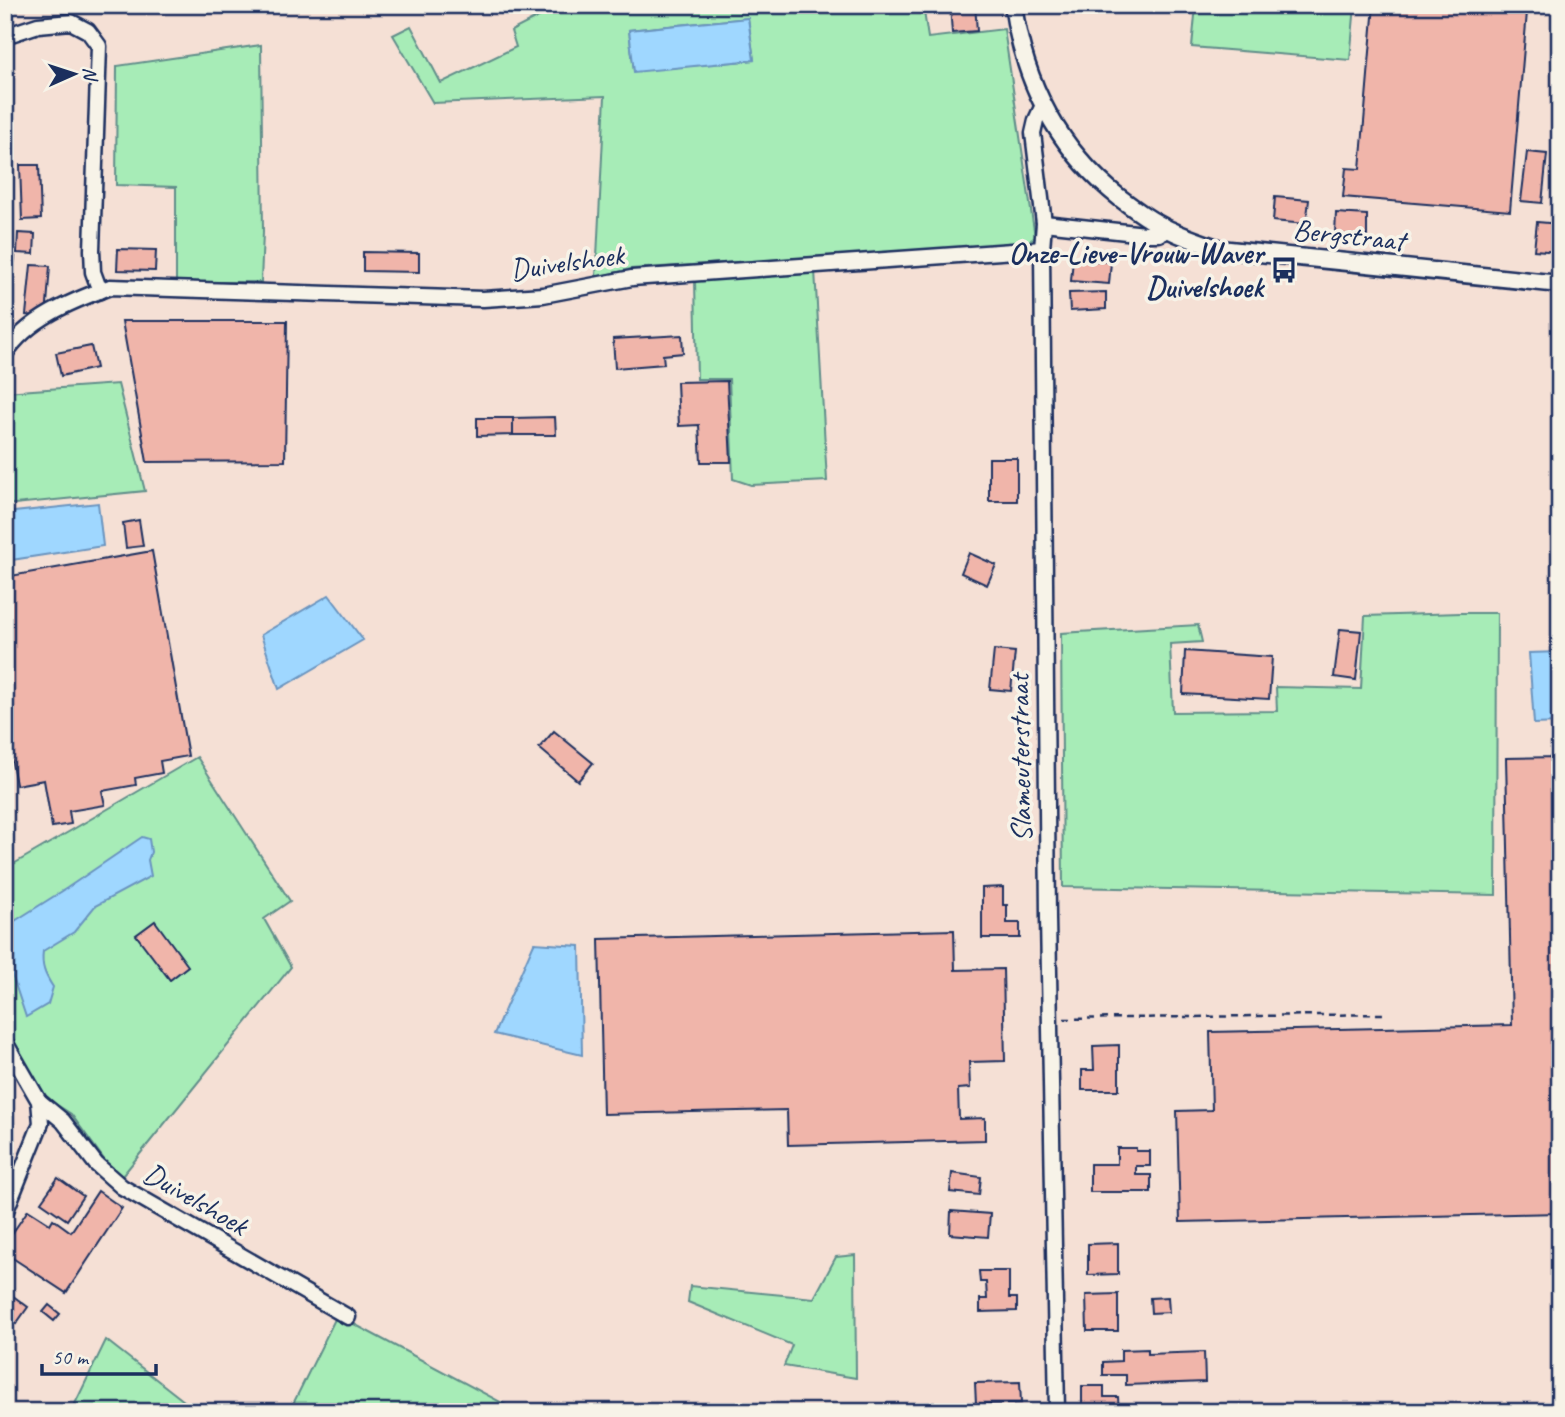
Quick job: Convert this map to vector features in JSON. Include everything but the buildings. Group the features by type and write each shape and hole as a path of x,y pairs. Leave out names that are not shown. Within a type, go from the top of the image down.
{"street":[{"name":"Bergstraat","path":"1013,5 1019,40 1031,76 1053,123 1087,168 1107,187 1169,230 1220,249 1560,284"},
{"path":"5,36 38,25 71,22 88,31 99,46 92,250 93,272 100,291"},
{"name":"Slameuterstraat","path":"1043,105 1033,133 1044,222 1042,248 1050,1020 1057,1412"},
{"path":"1044,222 1145,234 1159,234 1169,230"},
{"name":"Duivelshoek","path":"5,355 13,341 34,324 74,300 110,287 484,299 543,295 632,278 1042,248"},
{"name":"Duivelshoek","path":"5,1042 39,1101 63,1121 96,1164 122,1186 348,1317"},
{"path":"5,1213 41,1123 39,1101"}],"path":[{"path":"1050,1020 1383,1014"}],"green space":[{"path":"556,5 923,5 928,38 1004,29 1035,237 1027,243 631,269 596,277 605,96 433,103 393,35 411,26 441,83 516,47 511,31 554,9","holes":["748,18 754,60 634,71 629,30"]},
{"path":"1196,5 1355,5 1350,60 1192,47"},
{"path":"261,45 261,282 176,282 176,187 116,185 117,66"},
{"path":"815,270 827,481 751,485 733,479 729,379 697,379 695,280"},
{"path":"118,384 145,491 5,505 5,392"},
{"path":"1497,613 1496,895 1063,887 1061,633 1198,625 1202,642 1170,644 1173,712 1277,711 1276,687 1361,689 1365,616"},
{"path":"197,757 290,901 264,919 291,967 119,1180 71,1114 48,1099 18,1058 5,1034 5,869"},
{"path":"855,1255 856,1378 784,1366 792,1345 688,1302 690,1286 814,1298 836,1257"},
{"path":"337,1315 519,1412 289,1412"},
{"path":"106,1340 198,1412 71,1412"}],"water":[{"path":"748,18 754,60 634,72 629,30"},
{"path":"98,503 103,546 5,561 5,513"},
{"path":"329,595 363,640 279,689 261,635"},
{"path":"1560,652 1560,723 1534,724 1529,653"},
{"path":"142,837 149,839 151,852 148,860 151,876 95,906 74,932 43,951 44,970 53,987 48,1004 26,1017 7,960 10,924"},
{"path":"534,943 580,946 582,1055 494,1034"}],"place":[{"name":"Onze-Lieve-Vrouw-Waver Duivelshoek","path":"1284,270"}]}
